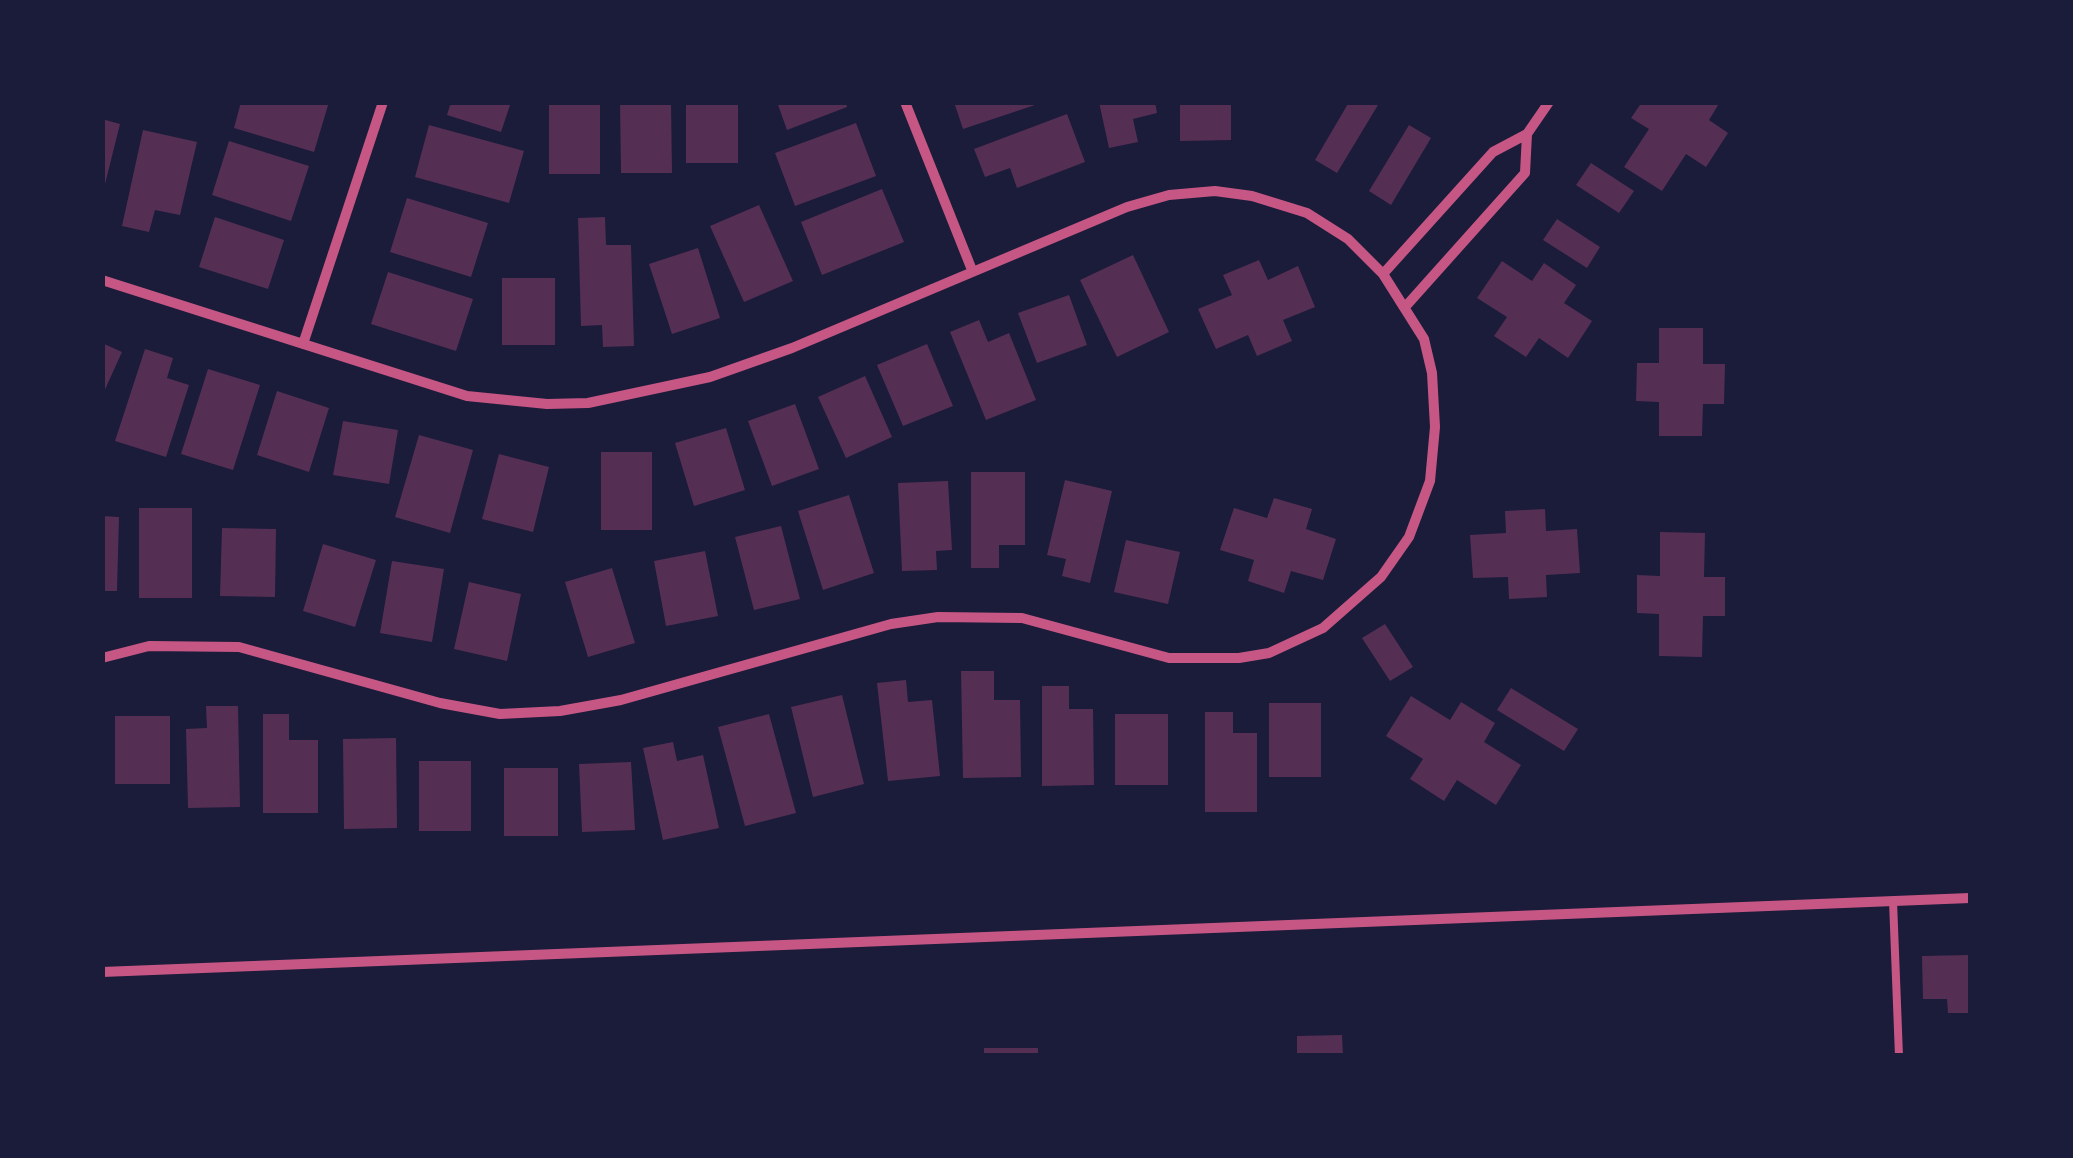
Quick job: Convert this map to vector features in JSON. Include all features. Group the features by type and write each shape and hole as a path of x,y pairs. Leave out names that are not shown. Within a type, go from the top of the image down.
{"street":[{"path":"304,344 383,102"},
{"path":"905,102 972,270"},
{"path":"1383,274 1492,152 1527,134 1549,102"},
{"path":"1406,306 1525,173 1527,134"},
{"path":"102,280 467,396 530,403 588,403 710,377 792,348 1127,207 1169,195 1215,192 1252,196 1307,213 1348,239 1383,274 1424,340 1432,374 1435,427 1430,480 1409,537 1381,577 1323,628 1269,652 1199,660 1170,658 1022,618 938,618 891,624 621,700 560,711 500,714 440,704 239,647 149,646 102,658"},
{"path":"102,972 1970,898"}],"lane":[{"path":"1893,901 1899,1056"}],"building":[{"path":"241,102 329,102 314,152 234,128"},
{"path":"451,102 511,102 501,132 447,115"},
{"path":"549,102 600,102 600,174 549,174"},
{"path":"620,102 671,102 672,173 621,173"},
{"path":"686,102 738,102 738,163 686,163"},
{"path":"777,102 846,102 847,107 787,130"},
{"path":"1099,102 1155,102 1157,113 1133,119 1138,142 1109,148"},
{"path":"1180,102 1231,102 1231,140 1180,141"},
{"path":"1349,102 1378,105 1337,173 1315,160"},
{"path":"1642,102 1720,102 1709,120 1728,133 1706,167 1686,154 1662,191 1624,167 1649,129 1631,118"},
{"path":"1041,103 963,129 955,105"},
{"path":"1067,114 1085,162 1017,188 1010,168 985,177 974,149"},
{"path":"102,119 120,124 104,188 102,188"},
{"path":"856,123 876,176 795,206 775,153"},
{"path":"429,125 524,151 509,203 415,177"},
{"path":"1409,125 1431,138 1391,205 1369,191"},
{"path":"143,130 197,142 180,215 155,210 149,232 122,226"},
{"path":"229,141 309,166 291,221 212,195"},
{"path":"1591,163 1634,191 1619,213 1576,185"},
{"path":"882,189 904,242 822,275 801,222"},
{"path":"407,198 488,223 471,277 390,252"},
{"path":"759,205 793,281 744,302 710,226"},
{"path":"215,217 284,240 268,289 199,267"},
{"path":"605,217 606,245 631,245 634,346 603,347 602,325 581,326 578,218"},
{"path":"1557,219 1600,247 1587,268 1543,240"},
{"path":"698,248 720,318 672,334 649,264"},
{"path":"1133,255 1169,332 1117,357 1080,280"},
{"path":"1259,260 1268,280 1298,266 1315,307 1283,320 1292,341 1257,356 1248,335 1216,349 1198,309 1232,295 1223,275"},
{"path":"1502,261 1532,281 1544,263 1576,285 1564,303 1592,321 1568,358 1539,338 1526,357 1494,336 1507,317 1477,298"},
{"path":"388,272 473,299 456,351 371,324"},
{"path":"502,278 555,278 555,345 502,345"},
{"path":"1069,295 1087,345 1037,363 1018,313"},
{"path":"979,320 988,342 1009,333 1036,400 986,420 950,332"},
{"path":"1659,328 1703,328 1703,364 1725,364 1724,404 1703,404 1702,436 1659,436 1659,402 1636,401 1637,363 1659,363"},
{"path":"102,343 122,352 102,396"},
{"path":"927,344 953,406 903,426 877,365"},
{"path":"145,349 173,358 167,378 189,385 166,457 115,441"},
{"path":"208,369 260,385 233,470 181,454"},
{"path":"865,376 892,437 846,458 818,397"},
{"path":"277,391 329,408 309,472 257,455"},
{"path":"795,404 819,469 772,486 748,421"},
{"path":"343,421 398,430 389,484 333,475"},
{"path":"726,428 745,490 694,506 675,443"},
{"path":"419,435 473,450 450,533 395,517"},
{"path":"601,452 652,452 652,530 601,530"},
{"path":"499,454 549,467 533,532 482,519"},
{"path":"971,472 1025,472 1025,545 999,545 999,568 971,568"},
{"path":"1065,480 1112,491 1090,583 1062,576 1066,559 1047,555"},
{"path":"948,481 952,550 936,551 937,570 902,571 898,483"},
{"path":"849,495 874,573 823,590 798,511"},
{"path":"1274,498 1312,509 1306,529 1336,539 1323,580 1291,571 1284,593 1248,581 1254,560 1220,550 1234,508 1267,518"},
{"path":"139,508 192,508 192,598 139,598"},
{"path":"1545,509 1546,531 1577,529 1580,573 1546,575 1547,597 1509,599 1508,577 1473,578 1470,535 1506,533 1505,511"},
{"path":"102,516 119,517 117,591 102,591"},
{"path":"781,526 800,599 754,610 735,537"},
{"path":"222,528 276,529 275,597 220,596"},
{"path":"1660,532 1705,533 1704,577 1725,577 1725,616 1703,616 1702,657 1659,656 1659,614 1637,613 1637,575 1660,576"},
{"path":"1126,540 1180,552 1168,604 1114,592"},
{"path":"323,544 376,560 355,627 303,611"},
{"path":"705,551 718,616 666,626 654,561"},
{"path":"392,561 444,569 432,642 380,633"},
{"path":"612,568 635,643 588,657 565,582"},
{"path":"469,582 521,594 507,661 454,649"},
{"path":"1385,624 1413,667 1390,681 1362,638"},
{"path":"961,671 994,671 994,700 1020,700 1021,777 963,778"},
{"path":"906,680 908,702 932,700 940,776 888,781 877,683"},
{"path":"1042,686 1069,686 1069,709 1093,709 1094,785 1042,786"},
{"path":"1511,688 1578,729 1564,751 1497,710"},
{"path":"842,695 864,784 813,797 791,707"},
{"path":"1411,696 1450,720 1461,702 1495,723 1484,742 1521,765 1496,805 1457,780 1444,801 1410,779 1423,759 1386,736"},
{"path":"1269,703 1321,703 1321,777 1269,777"},
{"path":"206,706 238,706 240,807 188,808 186,729 207,728"},
{"path":"1205,712 1233,712 1233,733 1257,733 1257,812 1205,812"},
{"path":"263,714 289,714 289,740 318,740 318,813 263,813"},
{"path":"769,714 796,813 745,826 718,727"},
{"path":"1115,714 1168,714 1168,785 1115,785"},
{"path":"115,716 170,716 170,784 115,784"},
{"path":"396,738 397,828 344,829 343,739"},
{"path":"673,742 677,761 703,755 719,828 663,840 643,748"},
{"path":"419,761 471,761 471,831 419,831"},
{"path":"631,762 635,830 582,832 579,764"},
{"path":"504,768 558,768 558,836 504,836"},
{"path":"1970,955 1970,1013 1948,1013 1947,999 1923,999 1922,956"},
{"path":"1342,1035 1343,1056 1297,1056 1297,1036"},
{"path":"984,1048 1038,1048 1038,1056 984,1056"}]}
